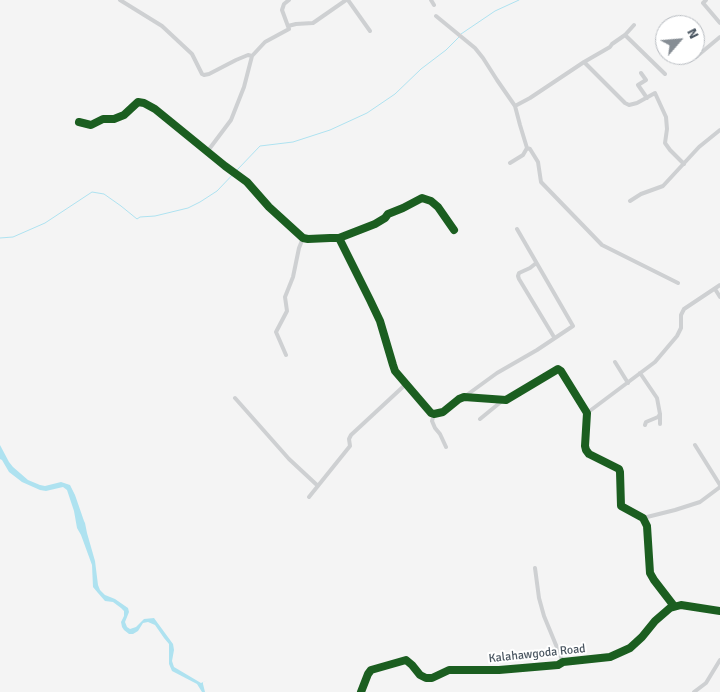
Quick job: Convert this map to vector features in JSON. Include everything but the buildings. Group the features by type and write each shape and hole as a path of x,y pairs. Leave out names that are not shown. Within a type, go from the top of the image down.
{"street":[{"path":"120,0 162,26 192,54 204,75 248,55 252,56"},
{"path":"207,152 231,120 244,87 252,56 265,42 289,29 282,10 284,4 289,0"},
{"path":"288,26 313,23 347,0 370,31"},
{"path":"431,0 434,5"},
{"path":"706,0 702,3 720,23"},
{"path":"436,16 475,48 515,106 527,148 530,149 538,162 541,182 602,245 678,283"},
{"path":"515,106 610,47 634,25"},
{"path":"625,35 665,74"},
{"path":"705,50 720,37"},
{"path":"584,62 629,105 655,93 666,117 667,129 664,142 684,164"},
{"path":"641,73 646,80 638,85 647,98"},
{"path":"79,122 91,125 103,119 114,119 124,115 138,102 144,103 155,109 247,182 269,207 303,238 339,238 375,224 388,214 422,198 431,201 438,207 454,230"},
{"path":"630,201 641,194 663,186 699,147 720,130"},
{"path":"510,163 523,155 527,148"},
{"path":"339,238 380,321 396,371 430,413 434,414 443,412 497,373 573,326 517,229"},
{"path":"286,355 276,332 287,311 285,297 293,277 303,238"},
{"path":"534,264 519,273 518,276 554,337"},
{"path":"587,413 655,362 677,336 681,328 681,315 684,309 720,285"},
{"path":"715,289 720,298"},
{"path":"615,362 628,383"},
{"path":"464,398 506,400 558,369 561,371 587,413 586,450 589,454 619,469 621,506 643,518 647,526 650,573 654,580 674,606 681,605 720,610"},
{"path":"640,373 657,398 660,424"},
{"path":"309,497 350,446 351,435 406,384"},
{"path":"235,398 289,459 318,486"},
{"path":"480,420 502,400"},
{"path":"434,414 432,421 434,428 440,434 446,447"},
{"path":"645,426 646,422 658,417 660,414"},
{"path":"643,518 700,502 720,486 695,445"},
{"path":"535,568 539,598 544,616 563,662"},
{"name":"Kalahawgoda Road","path":"361,692 371,670 406,660 420,675 432,678 449,670 499,670 558,665 563,662 610,657 630,648 655,621 674,606"},
{"path":"694,692 706,683 720,660"}],"water":[{"path":"0,445 13,467 28,480 45,486 61,482 70,485 85,523 100,590 105,595 128,608 129,612 125,622 130,629 136,627 144,619 154,618 173,644 172,661 174,667 201,683 203,682 205,692 202,692 197,684 172,671 169,664 169,644 155,625 148,622 143,623 138,631 129,634 122,627 121,622 124,611 113,602 105,601 93,587 92,565 77,528 67,490 63,487 46,491 40,490 22,482 9,472 0,459"}],"waterway":[{"path":"461,34 495,11 519,0"},
{"path":"0,238 13,237 45,223 92,192 104,194 137,219 188,208 217,191 260,146 293,142 330,130 367,113 395,94 459,37"}],"cycle path":[{"path":"79,122 91,125 103,119 114,119 124,115 138,102 144,103 155,109 247,182 269,207 303,238 339,238 375,224 388,214 422,198 431,201 438,207 454,230"},
{"path":"339,238 380,321 395,371 431,413 443,412 464,397 506,400 558,369 561,371 587,413 586,450 589,454 619,469 621,506 643,518 647,526 650,573 674,606"},
{"path":"361,692 371,670 406,660 420,675 432,678 449,670 499,670 558,665 563,662 610,657 630,648 670,608 681,605 720,611"}]}
